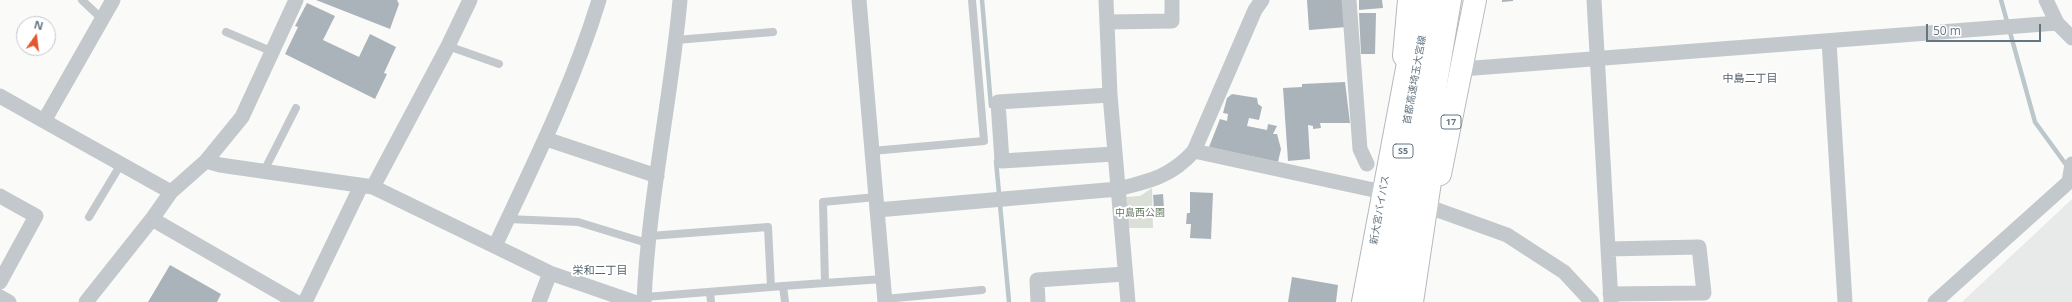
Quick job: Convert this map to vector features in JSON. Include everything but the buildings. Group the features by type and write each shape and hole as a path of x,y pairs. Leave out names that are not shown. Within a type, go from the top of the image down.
{"highway":[{"path":"1398,113 1410,0"},
{"name":"新大宮バイパス","path":"1363,302 1420,0"},
{"name":"首都高速埼玉大宮線","path":"1378,302 1429,0"},
{"name":"首都高速埼玉大宮線","path":"1399,302 1450,0"},
{"name":"17","path":"1412,302 1422,243 1456,0"},
{"name":"17","path":"1422,243 1432,208 1462,69 1475,0"}],"street":[{"path":"44,121 112,0"},
{"path":"86,302 152,219 171,192 206,161 242,117 296,0"},
{"path":"305,302 367,186 448,46 470,0"},
{"path":"495,246 546,139 585,45 599,0"},
{"path":"206,161 220,165 367,186 550,273 641,300 680,0"},
{"path":"859,0 885,300"},
{"path":"1106,0 1114,154 1128,302"},
{"path":"1108,22 1172,21 1172,0"},
{"path":"877,203 1118,189 1154,180 1182,165 1194,151 1255,10 1262,0"},
{"path":"1349,0 1360,149 1367,164"},
{"path":"1594,0 1610,298 1704,293 1699,247 1608,249"},
{"path":"2046,0 2056,23 2072,38"},
{"path":"1462,69 2056,23"},
{"path":"1829,41 1845,302"},
{"path":"1110,95 998,102 1002,162 1114,154"},
{"path":"0,96 171,192"},
{"path":"546,139 657,176"},
{"path":"1194,151 1383,192"},
{"path":"1935,302 2070,181 2072,164"},
{"path":"0,196 36,216 0,282"},
{"path":"1432,208 1507,235 1564,272 1592,302"},
{"path":"152,219 296,302"},
{"path":"539,302 550,273"},
{"path":"1038,302 1036,280 1125,274"},
{"path":"0,297 9,302"}],"lane":[{"path":"82,0 102,19"},
{"path":"872,151 984,141 972,0"},
{"path":"226,32 273,52"},
{"path":"676,40 773,32"},
{"path":"448,46 499,64"},
{"path":"264,171 296,108"},
{"path":"89,217 121,164"},
{"path":"826,283 823,202 877,203"},
{"path":"508,219 578,222 650,240 768,227 771,287"},
{"path":"641,300 710,292 883,279"},
{"path":"783,286 785,302"},
{"path":"885,300 982,290"},
{"path":"710,292 711,302"}],"shaded area":[{"path":"2072,199 2072,302 1962,302"}],"green space":[{"name":"中島西公園","path":"1152,188 1153,228 1128,228 1126,197 1140,196"}],"waterway":[{"path":"982,0 991,106"},
{"path":"2001,0 2035,122 2067,166"},
{"path":"996,161 1009,302"}],"district":[{"name":"中島二丁目","path":"1750,79"},
{"name":"栄和二丁目","path":"600,271"}]}
